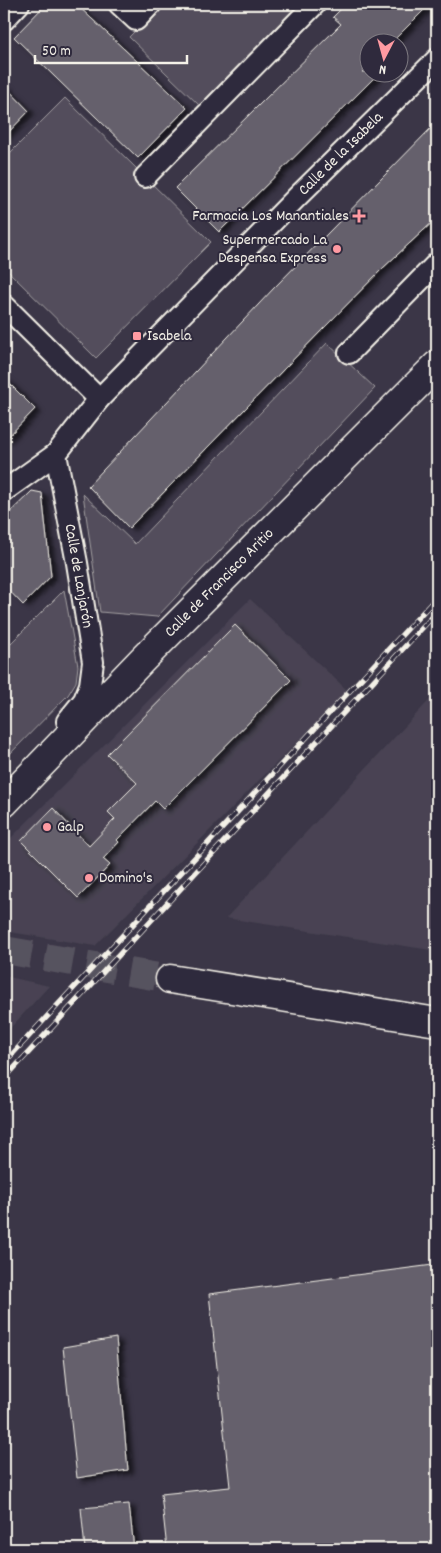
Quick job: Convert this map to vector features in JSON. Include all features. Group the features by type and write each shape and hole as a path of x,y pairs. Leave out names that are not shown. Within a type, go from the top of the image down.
{"main road":[{"name":"Calle de Francisco Aritio","path":"4,803 150,652 437,365"},
{"path":"170,979 437,1022"}],"street":[{"path":"4,20 20,4"},
{"path":"119,4 136,20 151,4"},
{"path":"145,177 315,4"},
{"name":"Calle de la Isabela","path":"100,399 298,196 437,59"},
{"path":"349,353 437,263"},
{"path":"4,304 100,399 56,454 4,491"},
{"name":"Calle de Lanjarón","path":"50,757 66,723 84,700 90,685 92,662 79,573 56,454"}],"shaded area":[{"path":"162,4 304,4 202,108 129,37"},
{"path":"65,98 211,242 96,358 4,267 4,159"},
{"path":"327,343 375,388 157,617 100,612 83,494 135,544"},
{"path":"64,590 78,666 76,682 68,695 4,760 4,650"},
{"path":"250,599 348,691 95,946 4,931 4,845"},
{"path":"437,692 437,951 226,918"},
{"path":"4,976 49,986 4,1035"}],"building":[{"path":"46,4 76,4 187,108 138,158 14,37"},
{"path":"346,4 430,4 402,32 358,32 358,82 370,82 219,232 175,188 341,24 333,17"},
{"path":"4,85 29,111 4,137"},
{"path":"437,122 437,218 383,268 129,528 88,486 274,288"},
{"path":"4,378 35,409 4,441"},
{"path":"32,491 42,493 51,576 23,605 4,585 4,518"},
{"path":"235,625 291,680 163,809 155,801 117,840 119,842 103,859 110,865 78,898 21,841 53,808 89,846 115,819 108,812 137,783 107,754"},
{"path":"433,1265 437,1313 437,1549 167,1549 161,1494 230,1487 209,1294"},
{"path":"116,1338 128,1470 77,1478 63,1347"},
{"path":"129,1504 134,1549 85,1549 81,1508"}],"tunnel":[{"path":"4,950 170,979"}],"railway":[{"path":"4,1063 437,597"},
{"path":"4,1079 437,612"}],"place":[{"name":"Farmacia Los Manantiales","path":"359,216"},
{"name":"Supermercado La Despensa Express","path":"337,249"},
{"name":"Isabela","path":"137,336"},
{"name":"Galp","path":"47,827"},
{"name":"Domino's","path":"89,878"}]}
